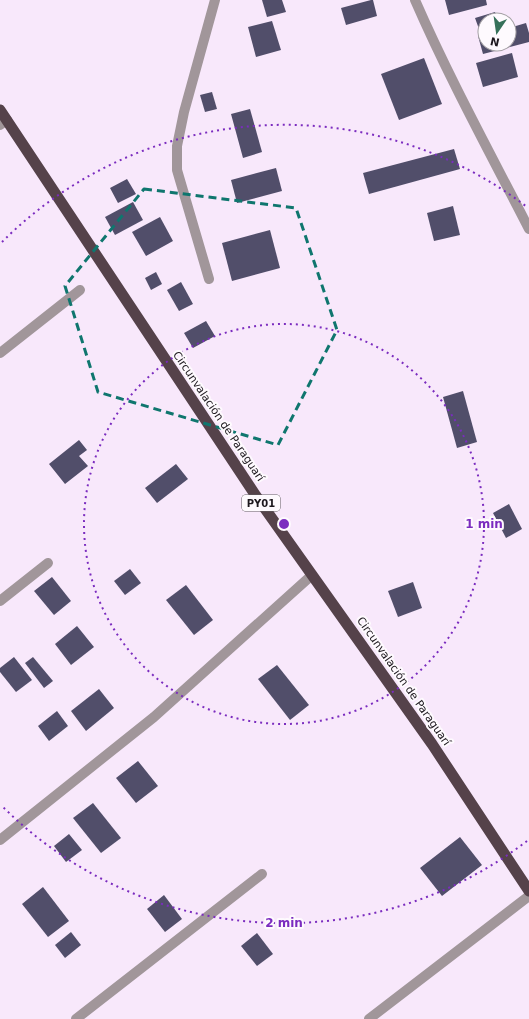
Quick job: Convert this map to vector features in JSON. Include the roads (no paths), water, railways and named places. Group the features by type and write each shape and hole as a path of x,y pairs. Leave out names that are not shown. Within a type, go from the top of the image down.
{"highway":[{"name":"Circunvalación de Paraguarí","path":"0,110 3,123 256,496 432,744 529,891"}],"street":[{"path":"209,279 177,170 177,146 184,112 215,0"},
{"path":"415,0 454,83 529,228"},
{"path":"0,353 80,290"},
{"path":"0,602 48,562"},
{"path":"0,840 154,717 312,575"},
{"path":"76,1019 262,874"},
{"path":"369,1019 529,896"}]}
